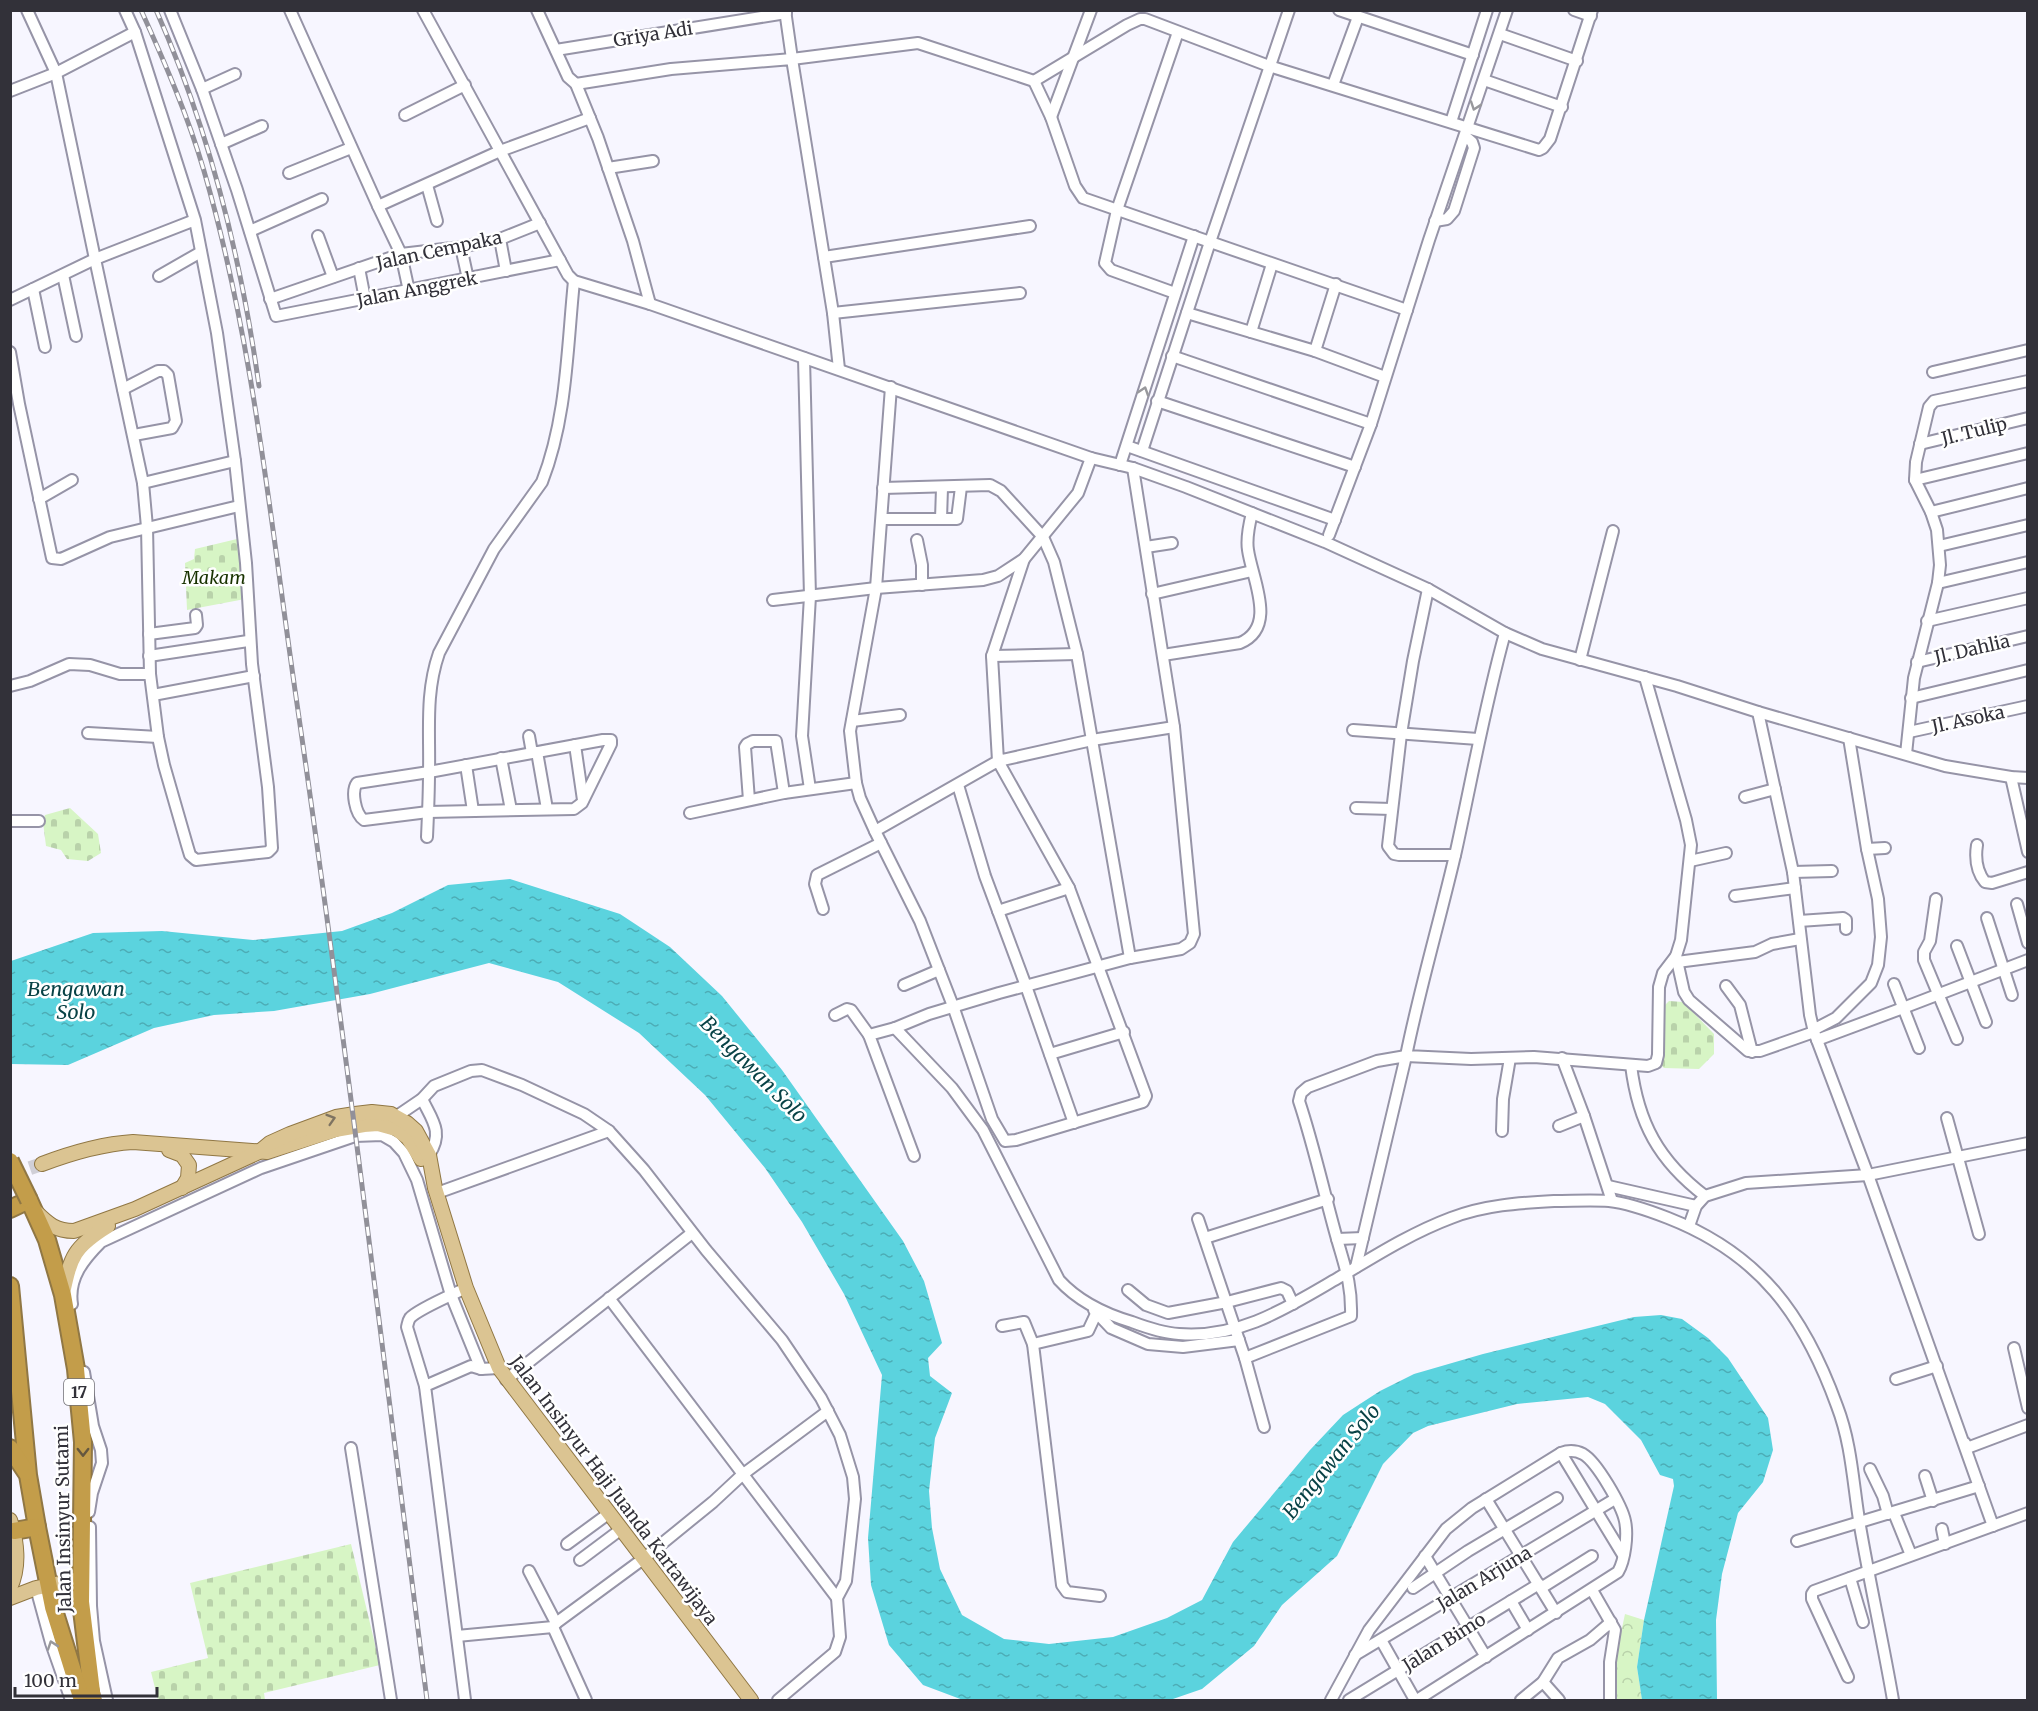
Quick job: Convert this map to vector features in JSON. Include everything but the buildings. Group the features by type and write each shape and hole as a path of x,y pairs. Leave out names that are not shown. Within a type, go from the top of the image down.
{"highway":[{"name":"17","path":"10,1161 31,1205"},
{"name":"Jalan Insinyur Sutami","path":"31,1205 47,1240 63,1295 76,1369 82,1419 85,1514 81,1579 85,1641 93,1701"},
{"path":"10,1209 31,1205"},
{"name":"Jalan Insinyur Sutami","path":"10,1286 28,1475 37,1527 42,1587 53,1607 82,1701"},
{"path":"10,1448 28,1475"},
{"path":"12,1526 37,1527"}],"main road":[{"name":"Jalan Insinyur Haji Juanda Kartawijaya","path":"260,1152 263,1147 280,1138 336,1117 372,1112 397,1116 416,1131 429,1155 436,1190 466,1288 502,1374 750,1701"},
{"name":"Jalan Insinyur Haji Juanda Kartawijaya","path":"31,1205 51,1226 63,1231 74,1231 135,1209 260,1152 289,1152 350,1127 378,1124 390,1127 408,1137 436,1190"},
{"path":"42,1164 73,1152 133,1142 260,1152"},
{"path":"153,1145 182,1155 188,1162 188,1178 182,1188"},
{"name":"Jalan Insinyur Haji Juanda Kartawijaya","path":"63,1295 69,1263 78,1248 92,1236 135,1209"},
{"path":"10,1588 15,1579 16,1557 12,1526"},
{"path":"10,1598 42,1587 81,1579"}],"street":[{"path":"27,10 56,73 143,483 147,527 150,674 164,765 187,845 193,858 196,860 268,852 272,848 268,787 254,676 246,563 235,461 217,333 195,220 135,32 125,10"},
{"path":"170,10 202,89 221,144 270,300"},
{"path":"290,10 401,254 409,291"},
{"path":"423,10 560,260 574,281 562,413 553,451 542,482 494,549 439,653 434,668 428,716 427,837"},
{"path":"537,10 568,78 576,84 590,118 633,241 650,304"},
{"path":"1051,117 1091,10"},
{"path":"1339,10 1473,55"},
{"path":"1451,122 1487,10"},
{"path":"1329,535 1371,424 1435,221 1507,10"},
{"path":"1034,81 1127,25 1145,19 1269,66 1451,122 1467,132 1539,150 1550,139 1592,13 1574,10"},
{"path":"1142,451 1287,11"},
{"path":"786,12 833,313 839,369"},
{"name":"Griya Adi","path":"556,50 786,12"},
{"path":"1333,85 1358,17"},
{"path":"10,91 56,73 135,32"},
{"path":"1175,293 1111,270 1106,266 1108,244 1118,210 1178,32"},
{"path":"1500,34 1576,61"},
{"path":"576,84 671,69 792,59 918,43 1034,81 1051,117 1080,195 1407,310"},
{"path":"202,89 236,74"},
{"path":"1484,80 1562,107"},
{"path":"405,116 465,85"},
{"path":"378,206 500,151 590,118"},
{"path":"221,144 262,126"},
{"path":"289,174 351,148"},
{"path":"608,168 653,160"},
{"path":"427,185 437,221"},
{"path":"250,231 322,199"},
{"path":"10,300 95,259 195,220"},
{"name":"Jalan Cempaka","path":"270,300 401,254 460,247 500,239 540,223"},
{"path":"824,257 1030,226"},
{"path":"1120,465 1194,236"},
{"path":"318,237 333,277"},
{"path":"500,239 506,271"},
{"path":"460,247 468,279"},
{"path":"159,276 201,252"},
{"name":"Jalan Anggrek","path":"270,300 275,315 279,316 560,260"},
{"path":"1251,332 1272,264"},
{"path":"359,268 365,299"},
{"path":"63,275 75,336"},
{"path":"574,281 650,304 1092,458 1133,468 1252,513 1325,542 1428,590 1505,633 1542,649 1722,699 1758,712 1945,766 2028,778"},
{"path":"1315,351 1336,284"},
{"path":"33,289 45,347"},
{"path":"833,313 1020,293"},
{"path":"1187,314 1315,351 1385,377"},
{"path":"1933,372 2028,350"},
{"path":"10,352 51,556 55,560 100,540 239,506"},
{"path":"1172,356 1371,424"},
{"path":"804,358 810,596 802,736 810,789"},
{"path":"123,389 158,371 164,371 168,375 175,425 172,428 134,435"},
{"path":"1906,754 1917,662 1938,584 1939,546 1931,512 1915,480 1916,462 1931,404 2028,381"},
{"path":"891,387 876,588 850,731 856,783 860,798 875,831 920,921 953,1006 992,1119 1007,1142 1143,1102 1146,1098 1146,1092 1069,888 998,761 992,657 1024,559"},
{"path":"1157,401 1355,467"},
{"name":"Jl. Tulip","path":"1920,444 2028,418"},
{"path":"1127,446 1335,520"},
{"path":"1915,480 2028,453"},
{"path":"773,600 992,578 1024,559 1043,537 1050,525 1078,493 1092,458"},
{"path":"143,483 235,461"},
{"path":"869,1035 895,1028 953,1006 1130,958 1181,949 1190,943 1194,934 1174,727 1133,468"},
{"path":"39,499 72,480"},
{"path":"883,488 990,485 1001,491 1043,537 1057,572 1077,654 1130,958"},
{"path":"882,519 958,518 961,487"},
{"path":"941,519 942,488"},
{"path":"1931,512 2028,488"},
{"path":"1163,655 1240,643 1257,629 1261,615 1261,603 1247,548 1252,513"},
{"path":"1939,546 2028,525"},
{"path":"1580,660 1613,531"},
{"path":"917,540 922,565 922,585"},
{"path":"1146,547 1172,543"},
{"path":"1938,584 2028,562"},
{"path":"1152,594 1252,571"},
{"path":"1428,590 1401,734 1388,842 1394,854 1455,855"},
{"path":"1927,621 2028,598"},
{"path":"149,634 195,628 196,615"},
{"path":"1245,1358 1351,1316 1352,1269 1363,1238 1419,994 1455,855 1489,689 1505,633"},
{"name":"Jl. Dahlia","path":"1917,662 2028,636"},
{"path":"149,656 248,641"},
{"path":"992,657 1077,654"},
{"path":"10,686 30,681 69,664 85,664 120,674 150,674"},
{"path":"1911,698 2028,670"},
{"path":"153,695 254,676"},
{"path":"1645,677 1686,820 1690,845 1690,861 1677,959 1684,992 1689,1000 1745,1049 1760,1052 1903,1008 2028,960"},
{"name":"Jl. Asoka","path":"1908,732 2028,705"},
{"path":"1758,712 1793,872 1809,1016 1967,1448 1993,1526"},
{"path":"852,721 900,715"},
{"path":"875,831 998,761 1092,740 1174,727"},
{"path":"1353,729 1478,739"},
{"path":"88,733 158,737"},
{"path":"529,736 535,752 547,809"},
{"path":"1815,1034 1836,1018 1871,983 1878,965 1881,919 1849,738"},
{"path":"603,740 612,742 583,801 574,809 428,812 364,820 358,815 354,788 357,783 574,745 603,740"},
{"path":"749,800 745,747 753,741 776,741 784,793"},
{"path":"574,745 583,801"},
{"path":"501,759 511,810"},
{"path":"466,765 473,811"},
{"path":"2011,777 2028,852"},
{"path":"690,813 784,793 856,783"},
{"path":"958,785 985,876 1074,1123"},
{"path":"1745,797 1775,789"},
{"path":"1356,808 1392,809"},
{"path":"10,821 39,820"},
{"path":"823,909 815,884 817,875 881,843"},
{"path":"1977,845 1977,864 1985,882 1992,883 2028,872"},
{"path":"1867,849 1885,848"},
{"path":"1690,861 1726,853"},
{"path":"1793,872 1832,871"},
{"path":"998,911 1069,888"},
{"path":"1734,897 1795,888"},
{"path":"1936,899 1929,941 1923,956 1957,1040"},
{"path":"2017,904 2028,943"},
{"path":"1798,921 1843,918 1846,920 1846,929"},
{"path":"1987,918 2012,995"},
{"path":"1352,1269 1337,1239 1312,1140 1299,1101 1301,1093 1308,1087 1368,1064 1406,1056 1471,1059 1562,1058 1648,1066 1657,1061 1659,987 1662,973 1677,959 1755,952 1772,944 1800,939"},
{"path":"1957,946 1986,1022"},
{"path":"904,985 939,970"},
{"path":"1894,984 1919,1048"},
{"path":"1726,986 1740,1005 1752,1052"},
{"path":"835,1015 847,1009 851,1010 869,1035 914,1156"},
{"path":"895,1028 952,1088 983,1130 1059,1280 1067,1289 1095,1310 1111,1328 1156,1346 1183,1347 1239,1340"},
{"path":"1050,1054 1124,1032"},
{"path":"1502,1131 1503,1099 1510,1058"},
{"path":"1562,1058 1612,1201"},
{"path":"1631,1065 1639,1108 1653,1139 1672,1167 1705,1196"},
{"path":"397,1116 422,1099 435,1086 471,1071 482,1070 553,1098 584,1114 609,1131 644,1170 805,1372 840,1435 854,1486 855,1499 846,1581 837,1598 840,1637 838,1647 778,1701"},
{"path":"422,1099 437,1131 434,1146 429,1155"},
{"path":"1559,1126 1584,1116"},
{"path":"1947,1118 1980,1234"},
{"path":"983,1130 992,1119"},
{"path":"436,1190 609,1131"},
{"path":"106,1701 94,1641 85,1514 102,1463 101,1450 90,1412 70,1292 84,1259 101,1242 261,1168 289,1152 355,1136 382,1135 394,1142 404,1153 417,1180 451,1295 481,1369"},
{"path":"1689,1226 1696,1206 1705,1196 1746,1183 1868,1175 2028,1143"},
{"path":"1608,1186 1696,1206"},
{"path":"1205,1238 1328,1199"},
{"path":"1095,1310 1156,1330 1183,1334 1212,1333 1234,1329 1255,1323 1293,1304 1414,1234 1469,1212 1512,1203 1612,1201 1658,1214 1689,1226 1724,1246 1772,1286 1807,1335 1820,1363 1841,1418 1851,1455 1859,1522 1893,1701"},
{"path":"1198,1219 1245,1358 1264,1427"},
{"path":"425,1386 471,1366 502,1374 609,1298 692,1233"},
{"path":"1337,1239 1363,1238"},
{"path":"465,1701 425,1386 407,1327 411,1317 420,1311 466,1288"},
{"path":"1128,1290 1146,1305 1168,1313 1227,1302 1281,1288 1287,1291 1293,1304"},
{"path":"609,1298 837,1598"},
{"path":"1088,1331 1095,1310"},
{"path":"1002,1326 1024,1322 1033,1344 1062,1585 1067,1592 1100,1596"},
{"path":"1033,1344 1111,1328"},
{"path":"1138,1340 1156,1330"},
{"path":"2014,1348 2028,1408"},
{"path":"1896,1379 1937,1366"},
{"path":"457,1636 554,1625 713,1503 742,1475 828,1411"},
{"path":"1967,1448 2028,1425"},
{"path":"351,1449 392,1701"},
{"path":"1331,1701 1369,1630 1446,1529 1486,1499 1561,1453 1570,1450 1590,1460 1615,1499 1626,1524 1623,1555 1618,1572 1416,1701 1381,1640"},
{"path":"1561,1453 1623,1555"},
{"path":"1870,1469 1911,1555"},
{"path":"1925,1476 1933,1501"},
{"path":"1797,1541 1979,1486"},
{"path":"1413,1588 1503,1529 1557,1498"},
{"path":"1486,1499 1556,1613"},
{"name":"Jalan Arjuna","path":"1354,1656 1615,1499"},
{"path":"1848,1677 1812,1599 1814,1591 2028,1513"},
{"path":"567,1544 608,1514"},
{"path":"1942,1529 1945,1544"},
{"path":"580,1560 620,1530"},
{"path":"1425,1556 1486,1657"},
{"name":"Jalan Bimo","path":"1349,1701 1511,1601 1592,1556"},
{"path":"530,1571 586,1701"},
{"path":"1850,1578 1863,1622"},
{"path":"42,1587 48,1633 71,1701"},
{"path":"1592,1590 1615,1630 1610,1662 1610,1701"},
{"path":"1511,1601 1528,1630"},
{"path":"1521,1701 1543,1682 1558,1658 1590,1640 1611,1622"},
{"path":"1543,1682 1559,1701"}],"green space":[{"name":"Makam","path":"237,539 245,599 187,610 185,563 194,559 195,549"},
{"path":"70,808 98,834 101,853 88,861 67,859 61,850 46,846 43,822 45,815"},
{"path":"1669,1001 1683,1002 1714,1034 1714,1054 1699,1069 1664,1068 1661,1065 1661,1009"},
{"path":"351,1544 380,1665 264,1693 265,1700 158,1700 151,1672 208,1658 190,1583"},
{"path":"1625,1614 1644,1620 1637,1667 1642,1700 1614,1700 1615,1660"}],"water":[{"name":"Bengawan Solo","path":"510,879 620,914 670,947 722,996 782,1070 903,1241 924,1281 942,1343 928,1358 930,1376 952,1393 935,1438 929,1491 932,1528 940,1569 962,1615 1004,1639 1049,1644 1113,1637 1167,1618 1202,1600 1233,1542 1310,1450 1343,1415 1380,1391 1414,1374 1483,1354 1634,1317 1661,1315 1682,1319 1708,1338 1728,1358 1768,1418 1773,1450 1763,1482 1738,1513 1722,1574 1716,1620 1717,1700 1642,1700 1637,1667 1644,1620 1674,1486 1673,1479 1660,1475 1641,1440 1605,1404 1588,1397 1517,1404 1428,1426 1413,1433 1383,1464 1337,1556 1282,1605 1254,1646 1202,1689 1170,1700 963,1700 923,1685 889,1645 871,1585 868,1538 882,1375 844,1294 802,1222 765,1168 705,1095 639,1033 558,982 489,963 370,994 274,1011 214,1015 154,1028 68,1065 11,1064 11,961 93,933 162,931 253,940 342,931 392,913 448,885"}],"tunnel":[{"path":"10,1175 42,1164"}],"railway":[{"path":"141,10 176,90 204,171 221,235 248,364 330,942 427,1700"},
{"path":"156,10 192,101 221,194 243,290 259,386"}]}
